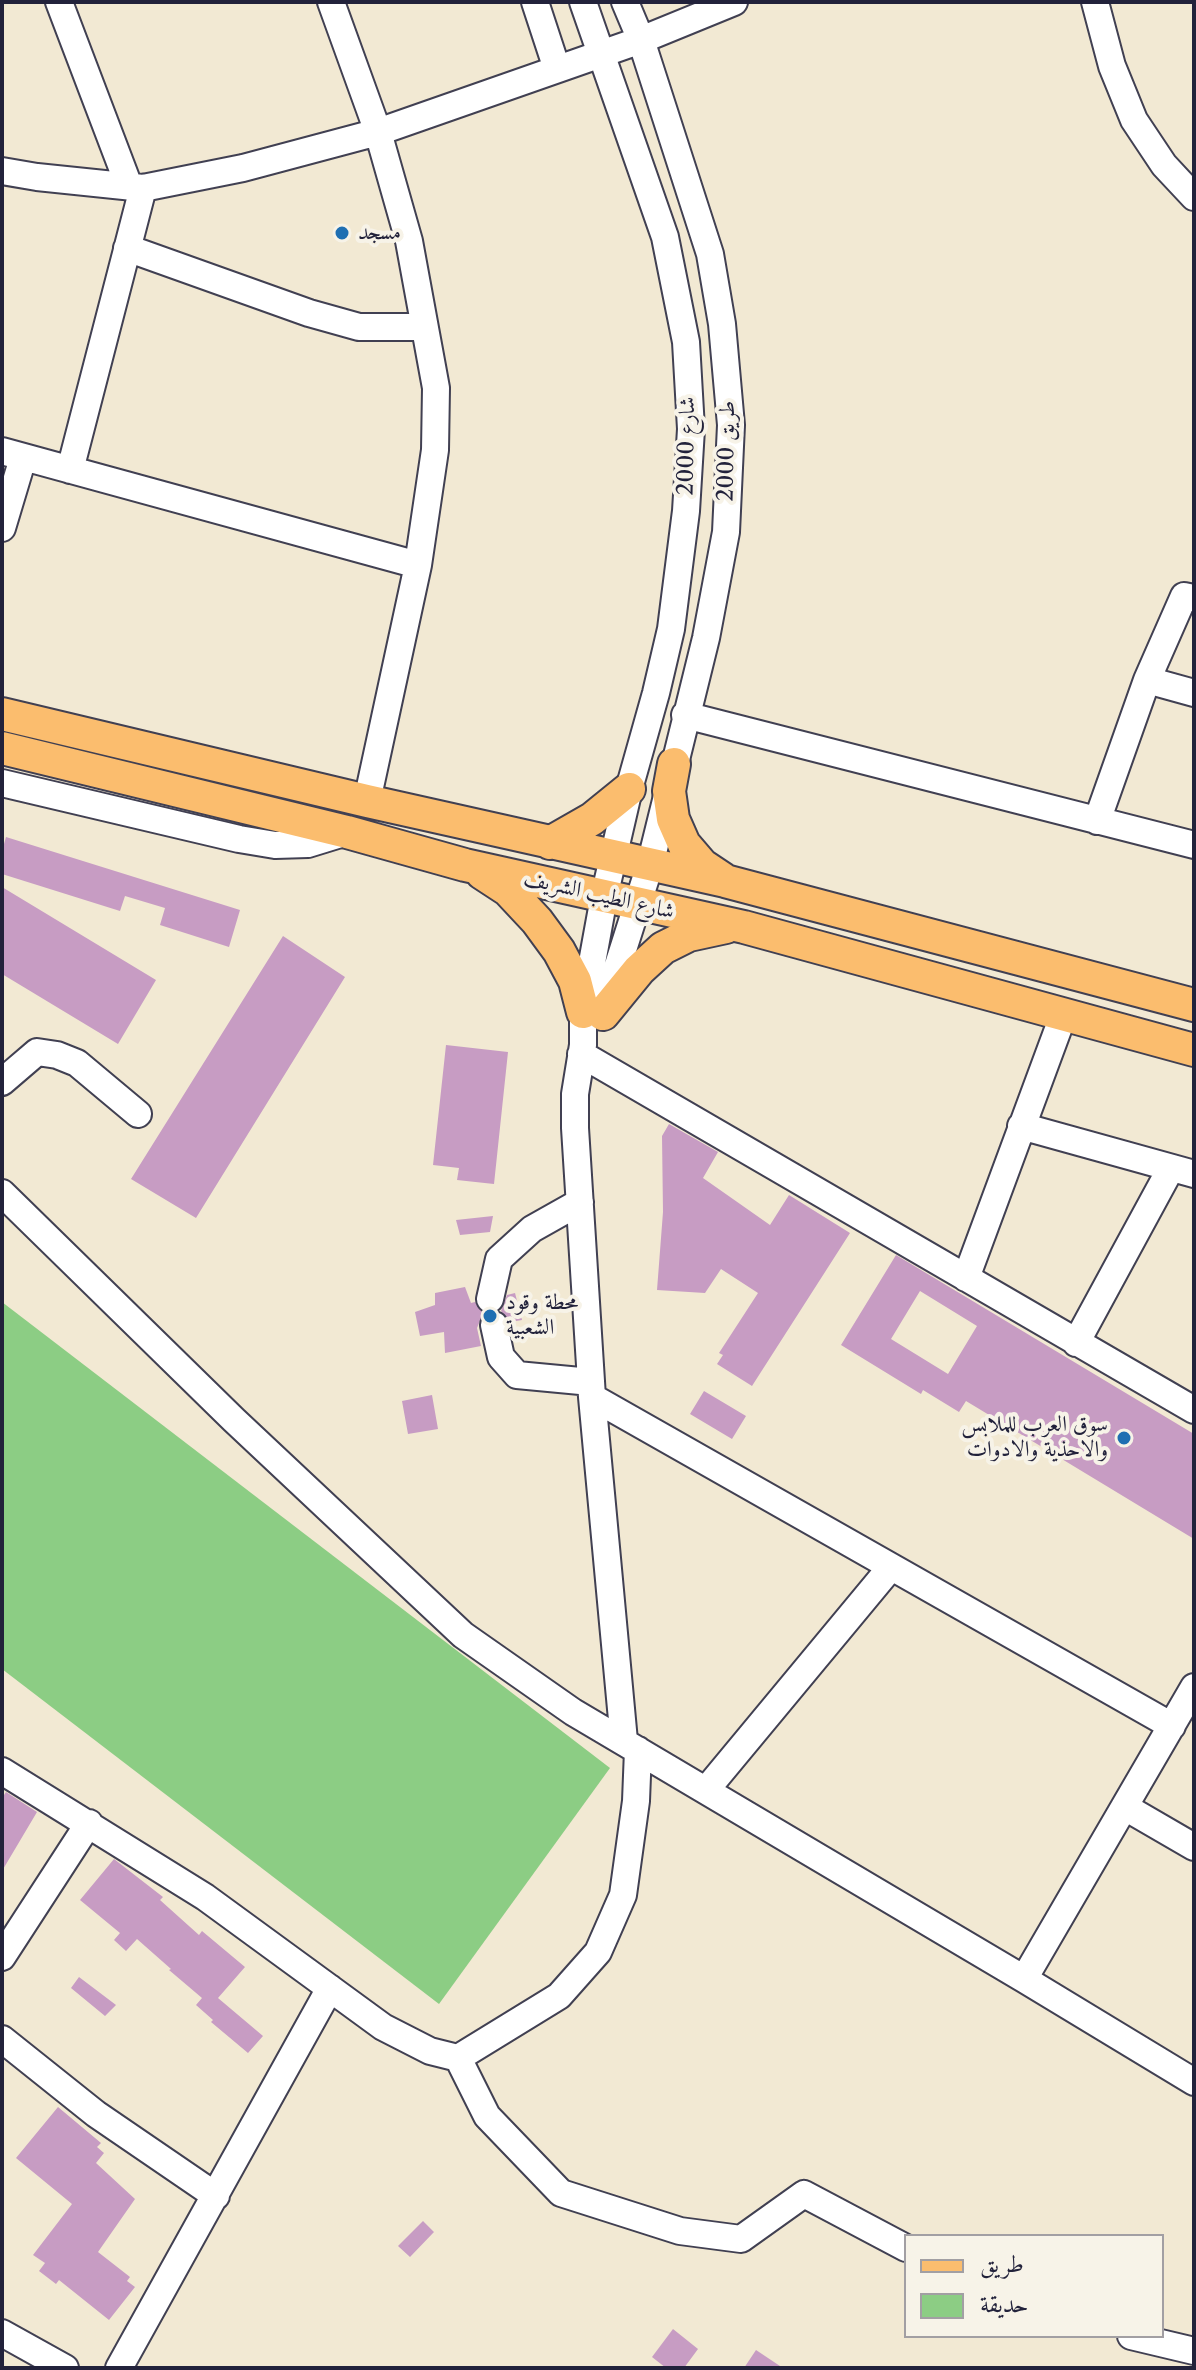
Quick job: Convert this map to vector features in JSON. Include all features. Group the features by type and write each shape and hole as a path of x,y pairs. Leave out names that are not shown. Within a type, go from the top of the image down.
{"main road":[{"name":"شارع الطيب الشريف","path":"2,714 367,801 725,881 1194,1005"},
{"name":"شارع الطيب الشريف","path":"2,748 347,832 465,865 744,927 1194,1050"},
{"path":"674,764 669,791 673,819 684,844 702,865 725,881"},
{"path":"550,843 592,819 629,789"},
{"path":"465,865 508,890 537,921 559,951 593,1013 663,948 706,930 744,927"}],"street":[{"path":"59,2 136,187 127,248 70,470"},
{"path":"331,2 378,132 409,241 436,388 435,450 418,565 367,801"},
{"path":"535,2 557,69"},
{"name":"شارع 2000","path":"583,2 665,237 686,342 691,429 686,511 671,629 604,897 593,1013"},
{"name":"طريق 2000","path":"593,1013 639,905 706,638 726,532 731,425 722,324 710,254 641,40 625,2"},
{"path":"2,171 136,187 243,168 378,132 641,40 734,2"},
{"path":"1095,2 1112,66 1134,120 1164,165 1194,197"},
{"path":"127,248 309,313 359,327 423,327"},
{"path":"2,528 12,454 418,565"},
{"path":"1097,821 1147,680 1191,593"},
{"path":"1147,680 1194,693"},
{"path":"685,715 1194,845"},
{"path":"2,783 275,845 308,844 347,832"},
{"path":"2,1771 205,1897 383,2027 430,2051 458,2058 559,1996 598,1952 623,1895 636,1801 591,1390 575,1117 582,1049 593,1013"},
{"path":"966,1278 1063,1016"},
{"path":"582,1049 1194,1410"},
{"path":"2,1082 37,1052 57,1055 77,1063 138,1114"},
{"path":"1021,1126 1182,1171 1076,1343"},
{"path":"2,1193 234,1420 463,1635 573,1712 1194,2082"},
{"path":"490,1299 499,1259 532,1229 580,1202"},
{"path":"494,1325 501,1357 517,1375 591,1390 891,1567 1172,1726"},
{"path":"706,1790 891,1567"},
{"path":"1024,1979 1194,1687"},
{"path":"1125,1807 1194,1847"},
{"path":"2,1957 89,1823"},
{"path":"119,2368 330,1988"},
{"path":"2,2039 96,2114 216,2196"},
{"path":"458,2058 487,2116 561,2193 680,2231 741,2239 804,2194 904,2247"},
{"path":"2,2333 65,2368"},
{"path":"1139,2338 1194,2351"}],"green space":[{"path":"2,1302 610,1768 439,2004 2,1669"}],"building":[{"path":"6,837 240,910 229,947 160,925 165,908 125,896 120,911 2,874 2,851"},
{"path":"2,887 156,980 118,1044 2,974"},
{"path":"283,936 345,977 196,1218 131,1179"},
{"path":"446,1045 508,1052 494,1184 457,1180 459,1168 433,1165"},
{"path":"669,1124 718,1152 703,1178 770,1225 789,1195 850,1233 752,1386 717,1364 723,1355 719,1353 758,1293 721,1269 705,1293 657,1290 663,1212 662,1136"},
{"path":"493,1216 490,1232 460,1235 456,1220"},
{"path":"896,1255 1194,1434 1194,1539 966,1401 959,1412 923,1390 921,1394 841,1345","holes":["920,1291 977,1326 948,1374 891,1339"]},
{"path":"465,1287 471,1303 475,1302 483,1313 477,1328 481,1346 445,1353 444,1332 420,1336 415,1312 435,1305 435,1293"},
{"path":"515,1293 522,1320 510,1322 501,1311 507,1295"},
{"path":"704,1391 746,1416 732,1439 690,1414"},
{"path":"432,1395 438,1429 408,1434 402,1401"},
{"path":"6,1792 37,1812 2,1871 2,1798"},
{"path":"114,1859 163,1897 160,1900 199,1935 202,1931 245,1967 218,1998 263,2036 248,2053 211,2022 213,2020 196,2005 202,1998 171,1969 137,1939 126,1951 114,1940 120,1933 80,1900"},
{"path":"79,1977 116,2005 105,2016 71,1988"},
{"path":"58,2107 101,2143 97,2147 104,2153 96,2163 135,2199 98,2252 130,2277 127,2281 135,2287 109,2320 59,2280 56,2284 39,2271 45,2263 33,2255 72,2204 16,2158"},
{"path":"423,2221 434,2232 410,2257 398,2246"},
{"path":"673,2329 698,2349 684,2368 666,2368 652,2357"},
{"path":"756,2350 783,2368 744,2368"}],"place":[{"name":"مسجد","path":"342,233"},
{"name":"محطة وقود الشعبية","path":"490,1316"},
{"name":"سوق العرب للملابس والاحذية والادوات","path":"1124,1438"}]}
